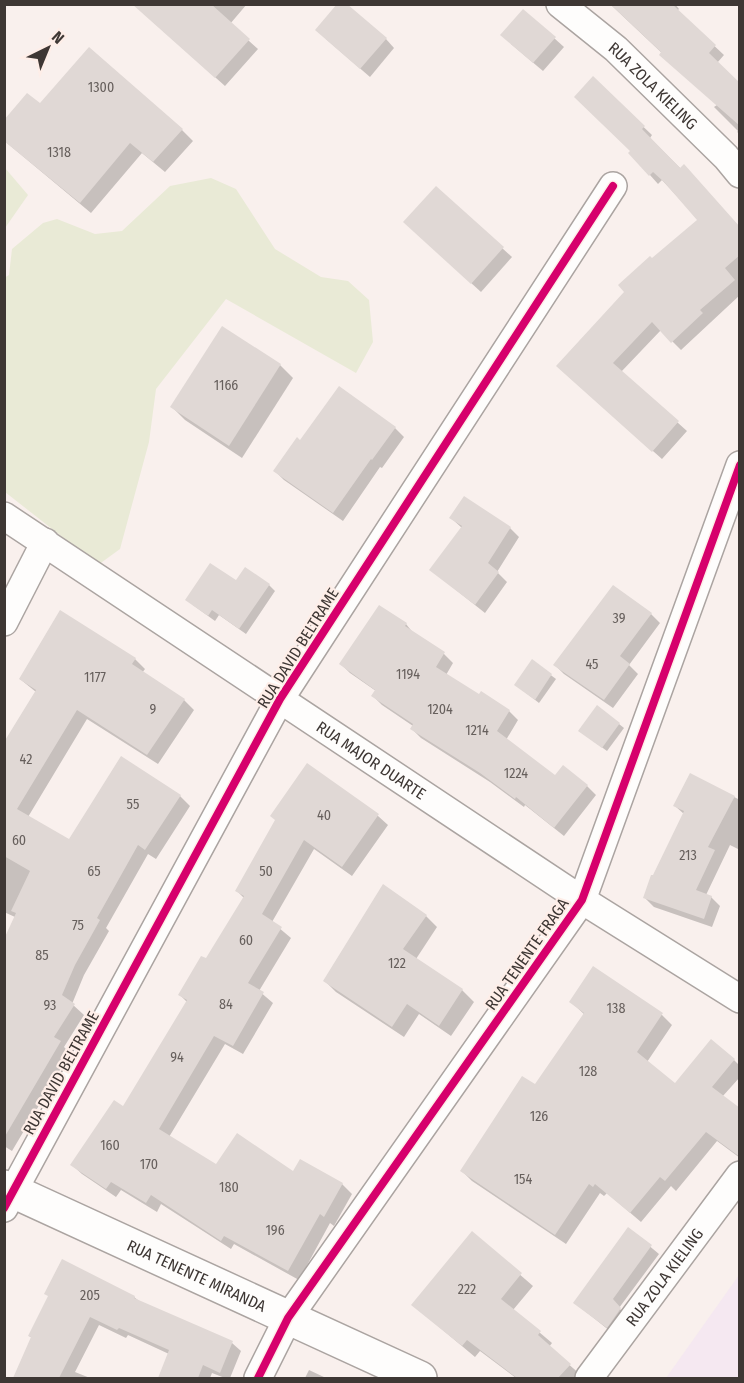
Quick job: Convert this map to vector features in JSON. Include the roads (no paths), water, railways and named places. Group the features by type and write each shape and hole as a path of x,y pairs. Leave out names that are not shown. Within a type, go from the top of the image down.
{"street":[{"name":"RUA ZOLA KIELING","path":"560,4 616,49 726,156 740,174"},
{"name":"RUA DAVID BELTRAME","path":"7,1195 280,699 613,186"},
{"name":"RUA TENENTE FRAGA","path":"258,1378 288,1317 582,900 740,465"},
{"name":"RUA MAJOR DUARTE","path":"4,516 582,900 740,999"},
{"path":"4,622 45,542"},
{"name":"RUA ZOLA KIELING","path":"589,1378 740,1175"},
{"name":"RUA TENENTE MIRANDA","path":"7,1195 288,1317 420,1378"}]}
